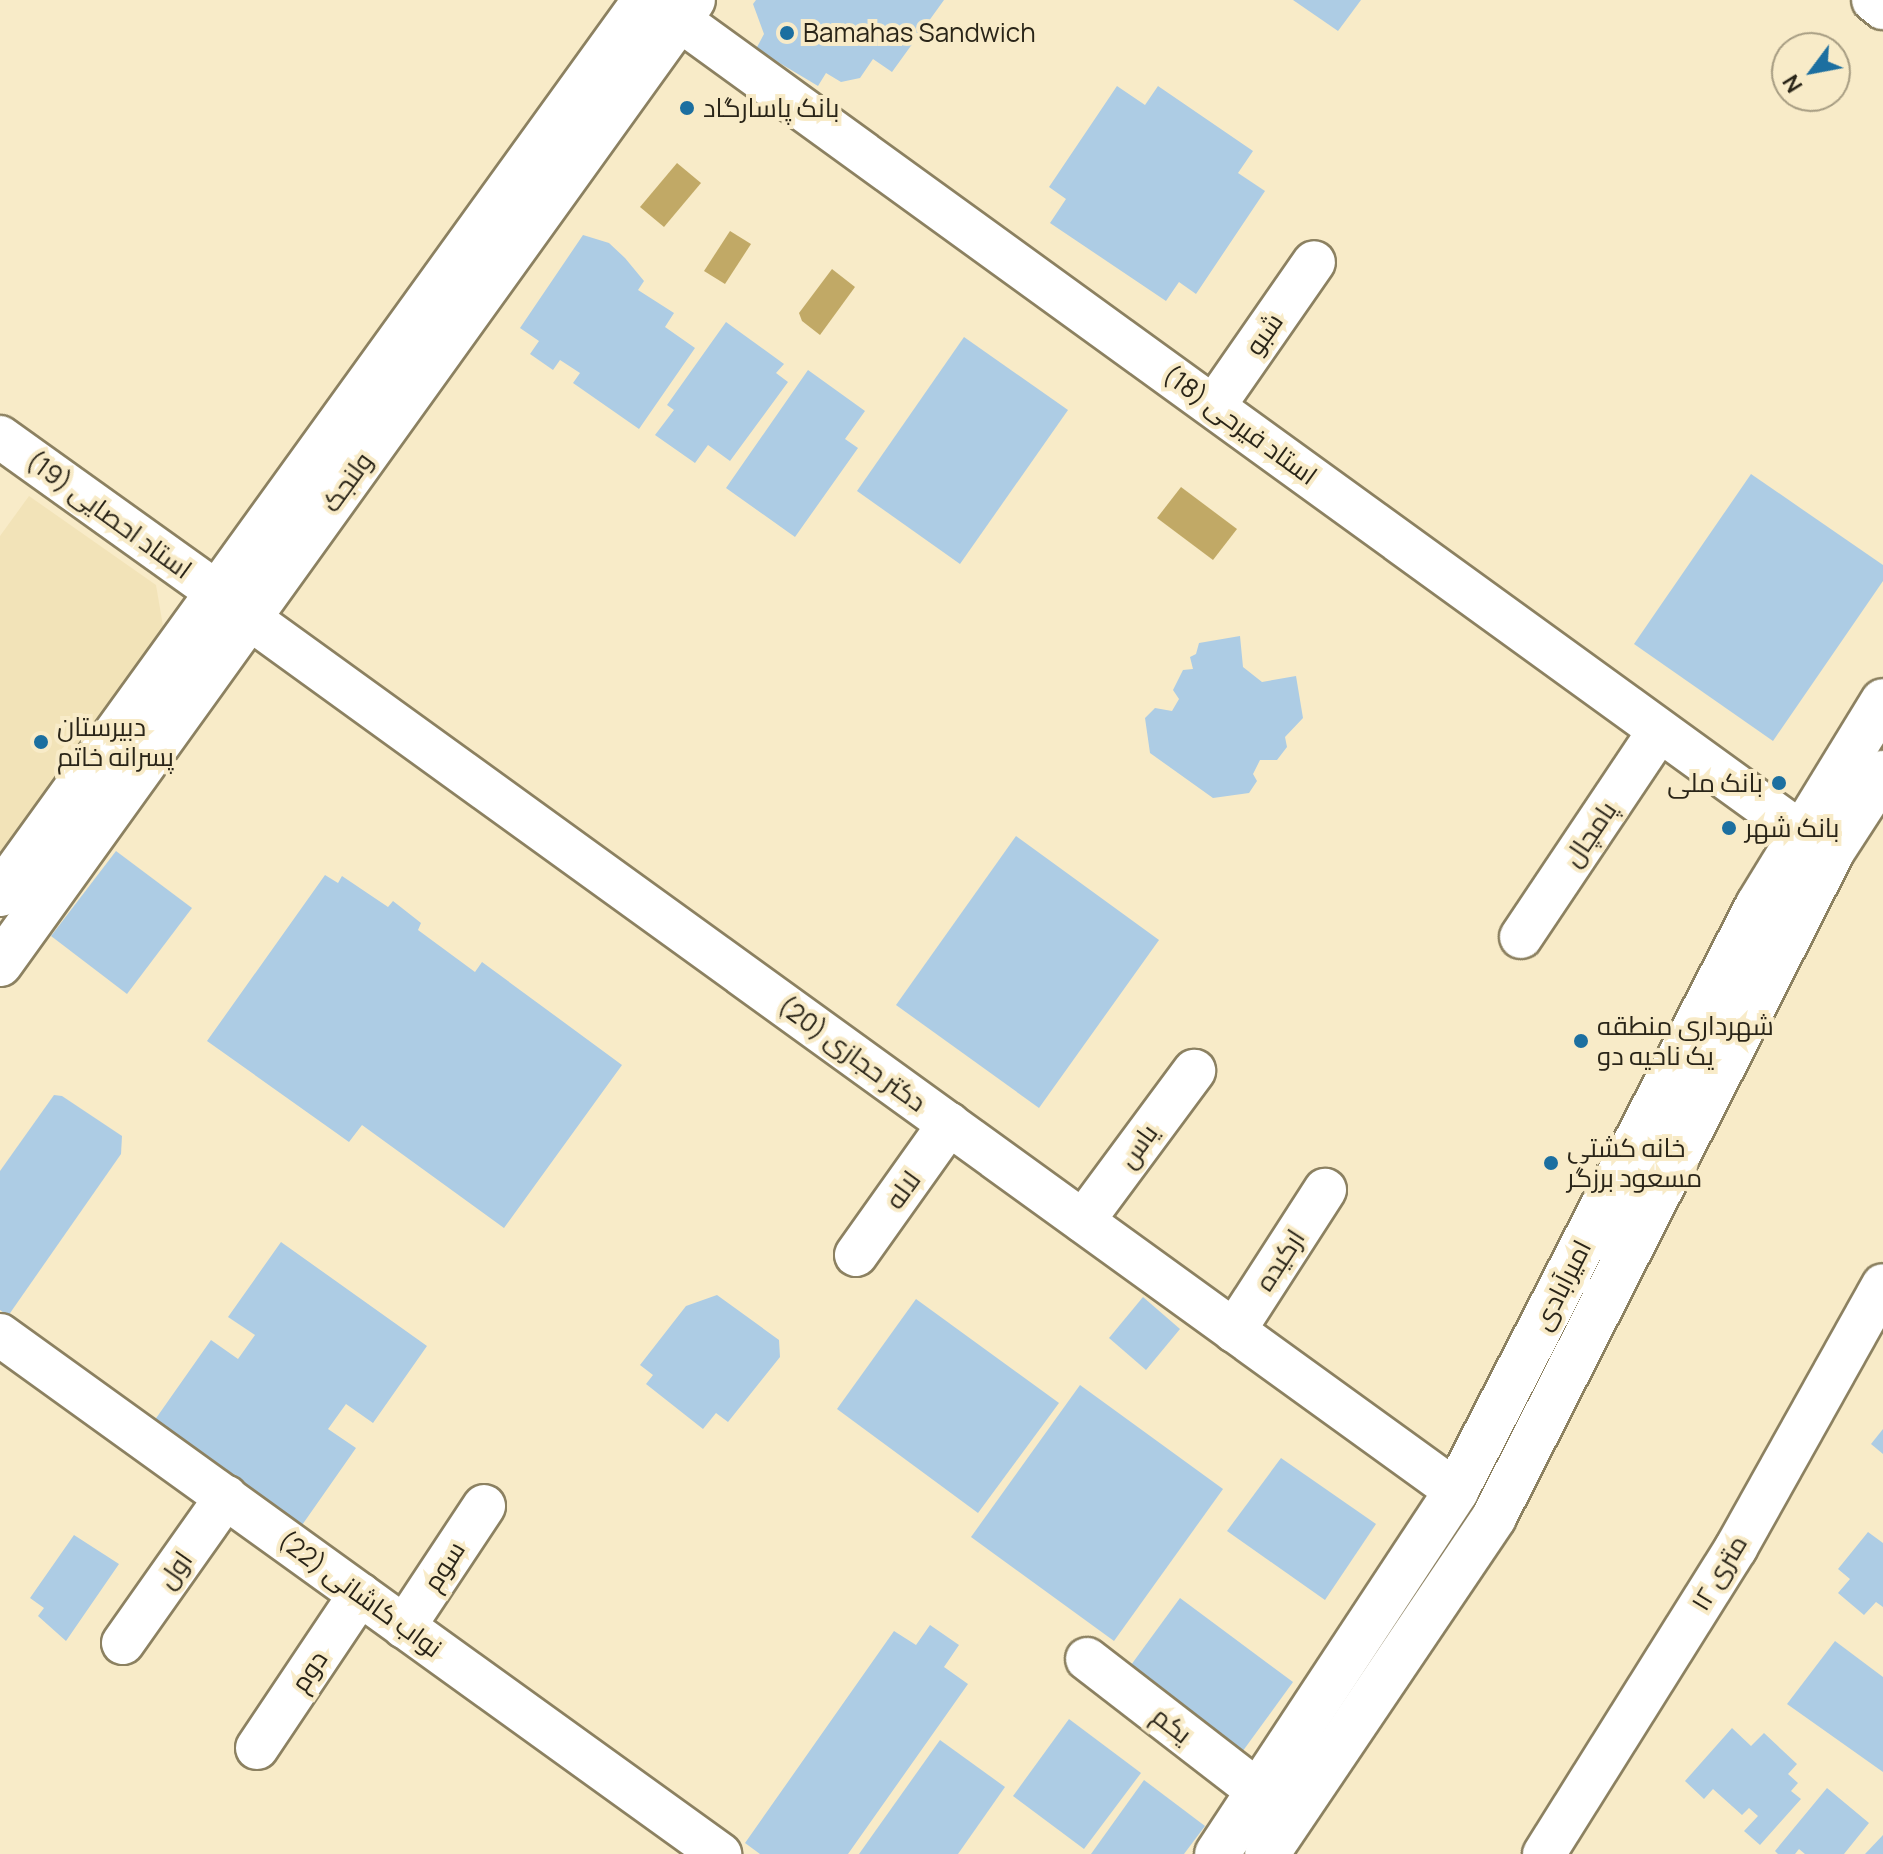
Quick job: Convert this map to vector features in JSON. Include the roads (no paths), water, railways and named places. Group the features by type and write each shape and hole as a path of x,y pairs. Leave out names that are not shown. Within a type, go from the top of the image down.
{"street":[{"path":"1873,0 1883,8"},
{"name":"استاد فیرحی (18)","path":"668,4 1659,731 1816,841"},
{"name":"ولنجک","path":"0,964 233,605 668,4"},
{"name":"شبو","path":"1214,406 1314,262"},
{"name":"استاد احصایی (19)","path":"0,437 233,605"},
{"name":"ولنجک","path":"0,894 233,605"},
{"name":"دکتر حجازی (20)","path":"233,605 1456,1491"},
{"name":"امیرآبادی","path":"1267,1854 1494,1517 1883,701"},
{"name":"پامچال","path":"1521,937 1659,731"},
{"name":"امیرآبادی","path":"1235,1847 1258,1791 1456,1491 1758,905 1883,773"},
{"name":"یاس","path":"1083,1221 1194,1071"},
{"name":"لاله","path":"856,1255 949,1124"},
{"name":"ارکیده","path":"1234,1331 1325,1190"},
{"name":"۱۲ متری","path":"1544,1854 1736,1548 1883,1285"},
{"name":"نواب کاشانی (22)","path":"0,1335 720,1854"},
{"path":"1456,1491 1494,1517"},
{"name":"اول","path":"123,1643 226,1497"},
{"name":"سوم","path":"404,1627 484,1506"},
{"name":"دوم","path":"257,1748 360,1594"},
{"name":"یکم","path":"1087,1659 1258,1791"}],"place":[{"name":"Bamahas Sandwich","path":"787,33"},
{"name":"بانک پاسارگاد","path":"687,108"},
{"name":"دبیرستان پسرانه خاتم","path":"41,742"},
{"name":"بانک ملی","path":"1779,783"},
{"name":"بانک شهر","path":"1729,828"},
{"name":"شهرداری منطقه یک ناحیه دو","path":"1581,1041"},
{"name":"خانه کشتی مسعود برزگر","path":"1551,1163"}]}
